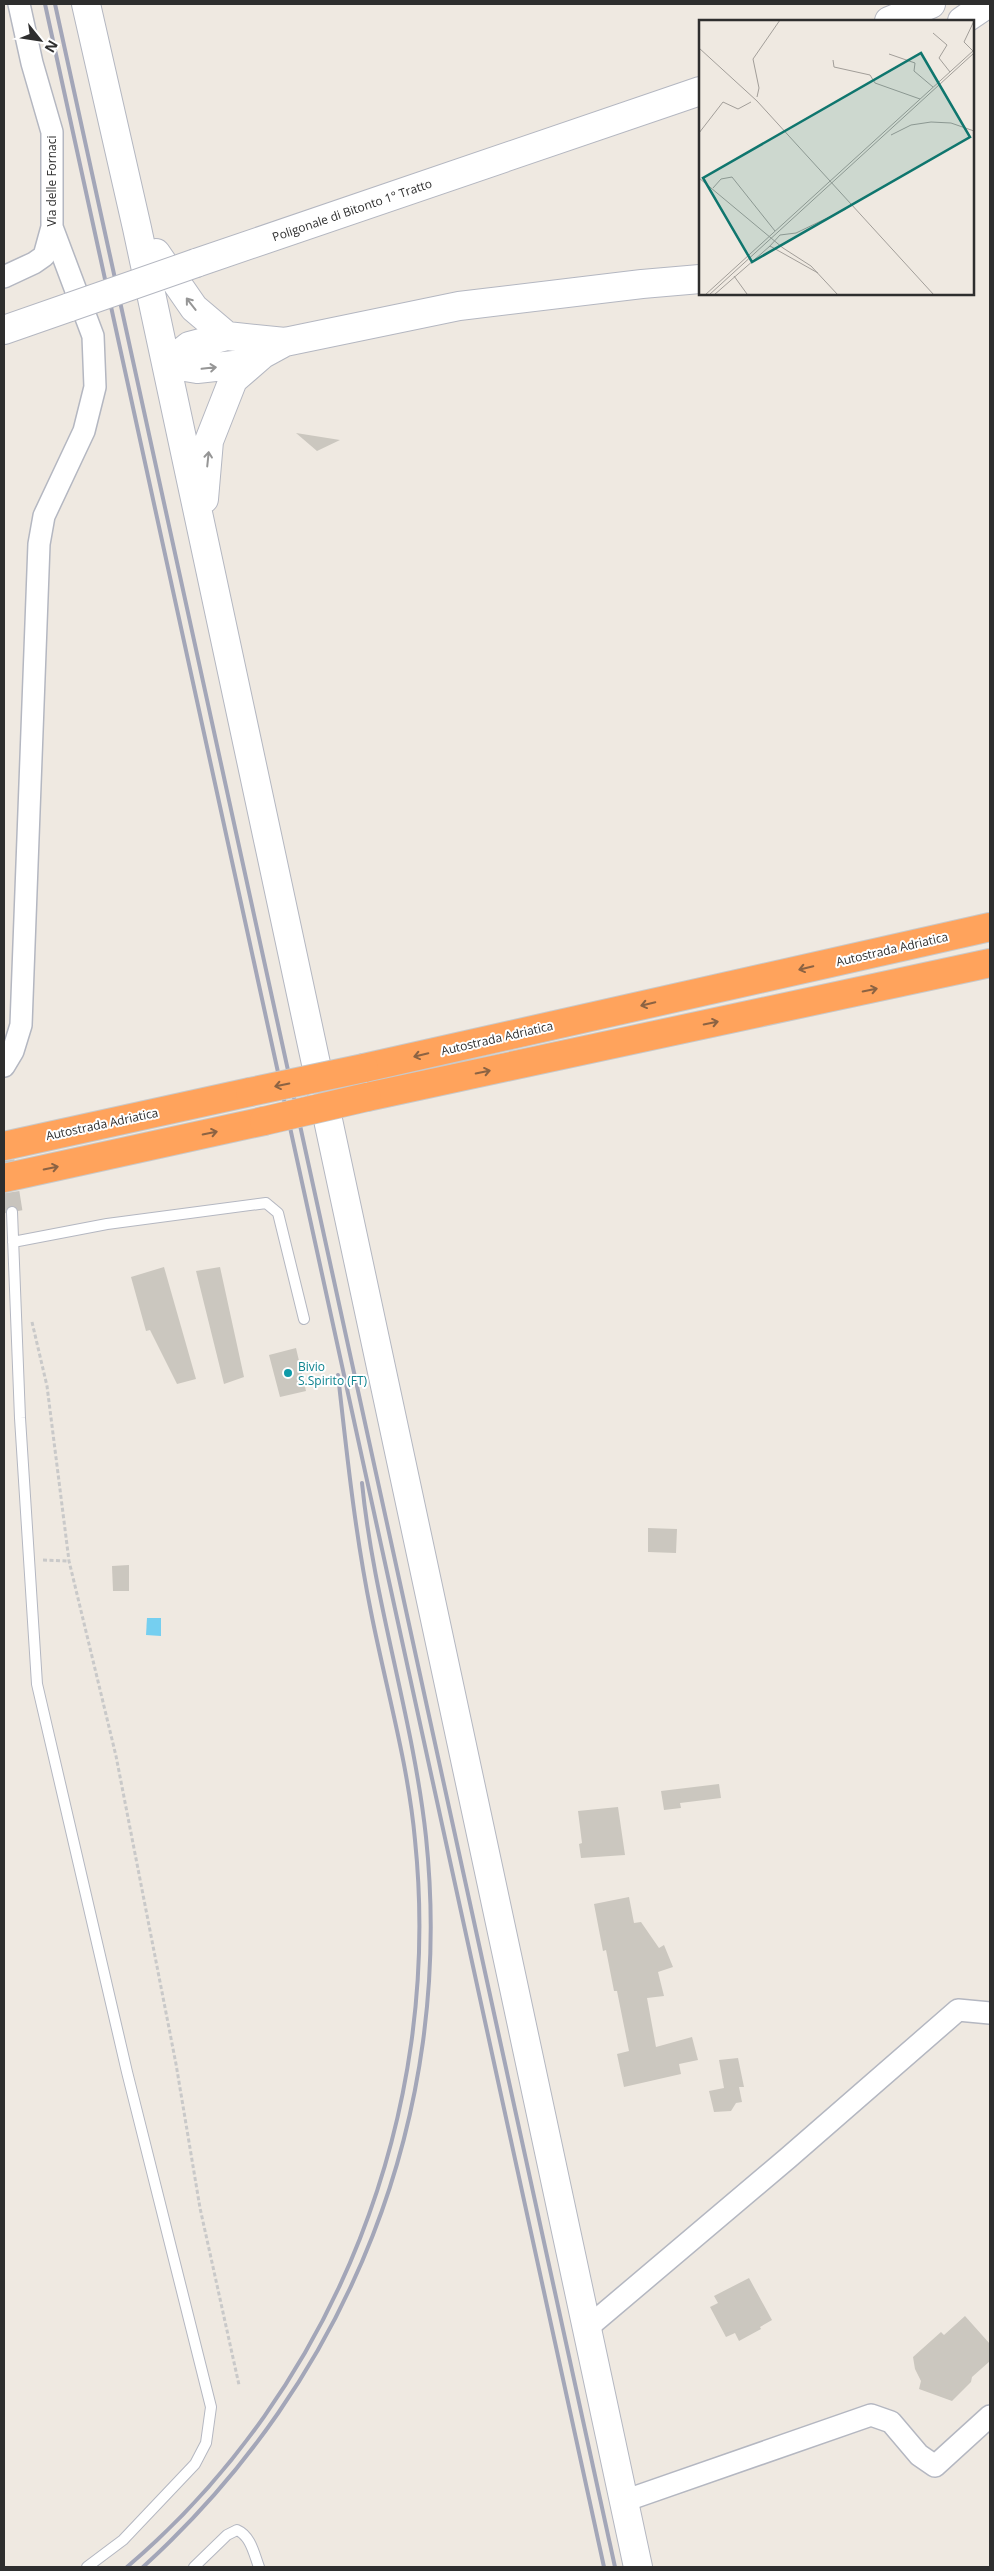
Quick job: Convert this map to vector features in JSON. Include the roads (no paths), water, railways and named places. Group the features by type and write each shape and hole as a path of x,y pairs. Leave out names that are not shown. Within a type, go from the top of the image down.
{"highway":[{"name":"Autostrada Adriatica","path":"4,1146 364,1068 990,927"},
{"path":"4,1178 367,1097 990,963"}],"main road":[{"path":"86,4 137,228 201,525 638,2567"},
{"path":"891,20 931,4"},
{"path":"963,20 986,4"},
{"name":"Poligonale di Bitonto 1° Tratto","path":"4,330 699,91"},
{"path":"626,117 699,106"},
{"path":"137,228 194,308 227,336"},
{"path":"201,525 210,442 232,380 263,354 285,342 459,306 699,279"},
{"path":"166,364 189,346 227,336 285,342"},
{"path":"166,364 197,369 252,363"}],"street":[{"name":"Via delle Fornaci","path":"4,277 44,256 52,228 52,132 32,63 19,4"},
{"path":"4,1066 13,1051 22,1024 39,544 44,516 84,431 95,387 93,336 52,228"},
{"path":"587,2328 788,2158 958,2010 990,2013"},
{"path":"624,2501 871,2415 891,2422 919,2455 934,2466 990,2416"}],"lane":[{"path":"13,1242 106,1224 266,1203 278,1213 304,1319"},
{"path":"12,1212 20,1418 37,1684 128,2072 211,2406 206,2443 195,2464 123,2540 87,2567"},
{"path":"194,2567 227,2535 237,2530 247,2538 260,2567"}],"water":[{"path":"147,1618 161,1618 161,1636 146,1635"}],"tunnel":[{"path":"4,1161 12,1212"}],"railway":[{"path":"45,4 604,2567"},
{"path":"55,4 615,2567"},
{"path":"127,2567 201,2496 264,2417 317,2330 360,2239 391,2143 411,2043 419,1942 412,1811 360,1553 338,1375"},
{"path":"143,2567 215,2493 278,2413 331,2327 373,2236 404,2140 423,2042 431,1940 426,1837 412,1748 375,1572 362,1483"}],"place":[{"name":"Bivio S.Spirito (FT)","path":"288,1373"}]}
